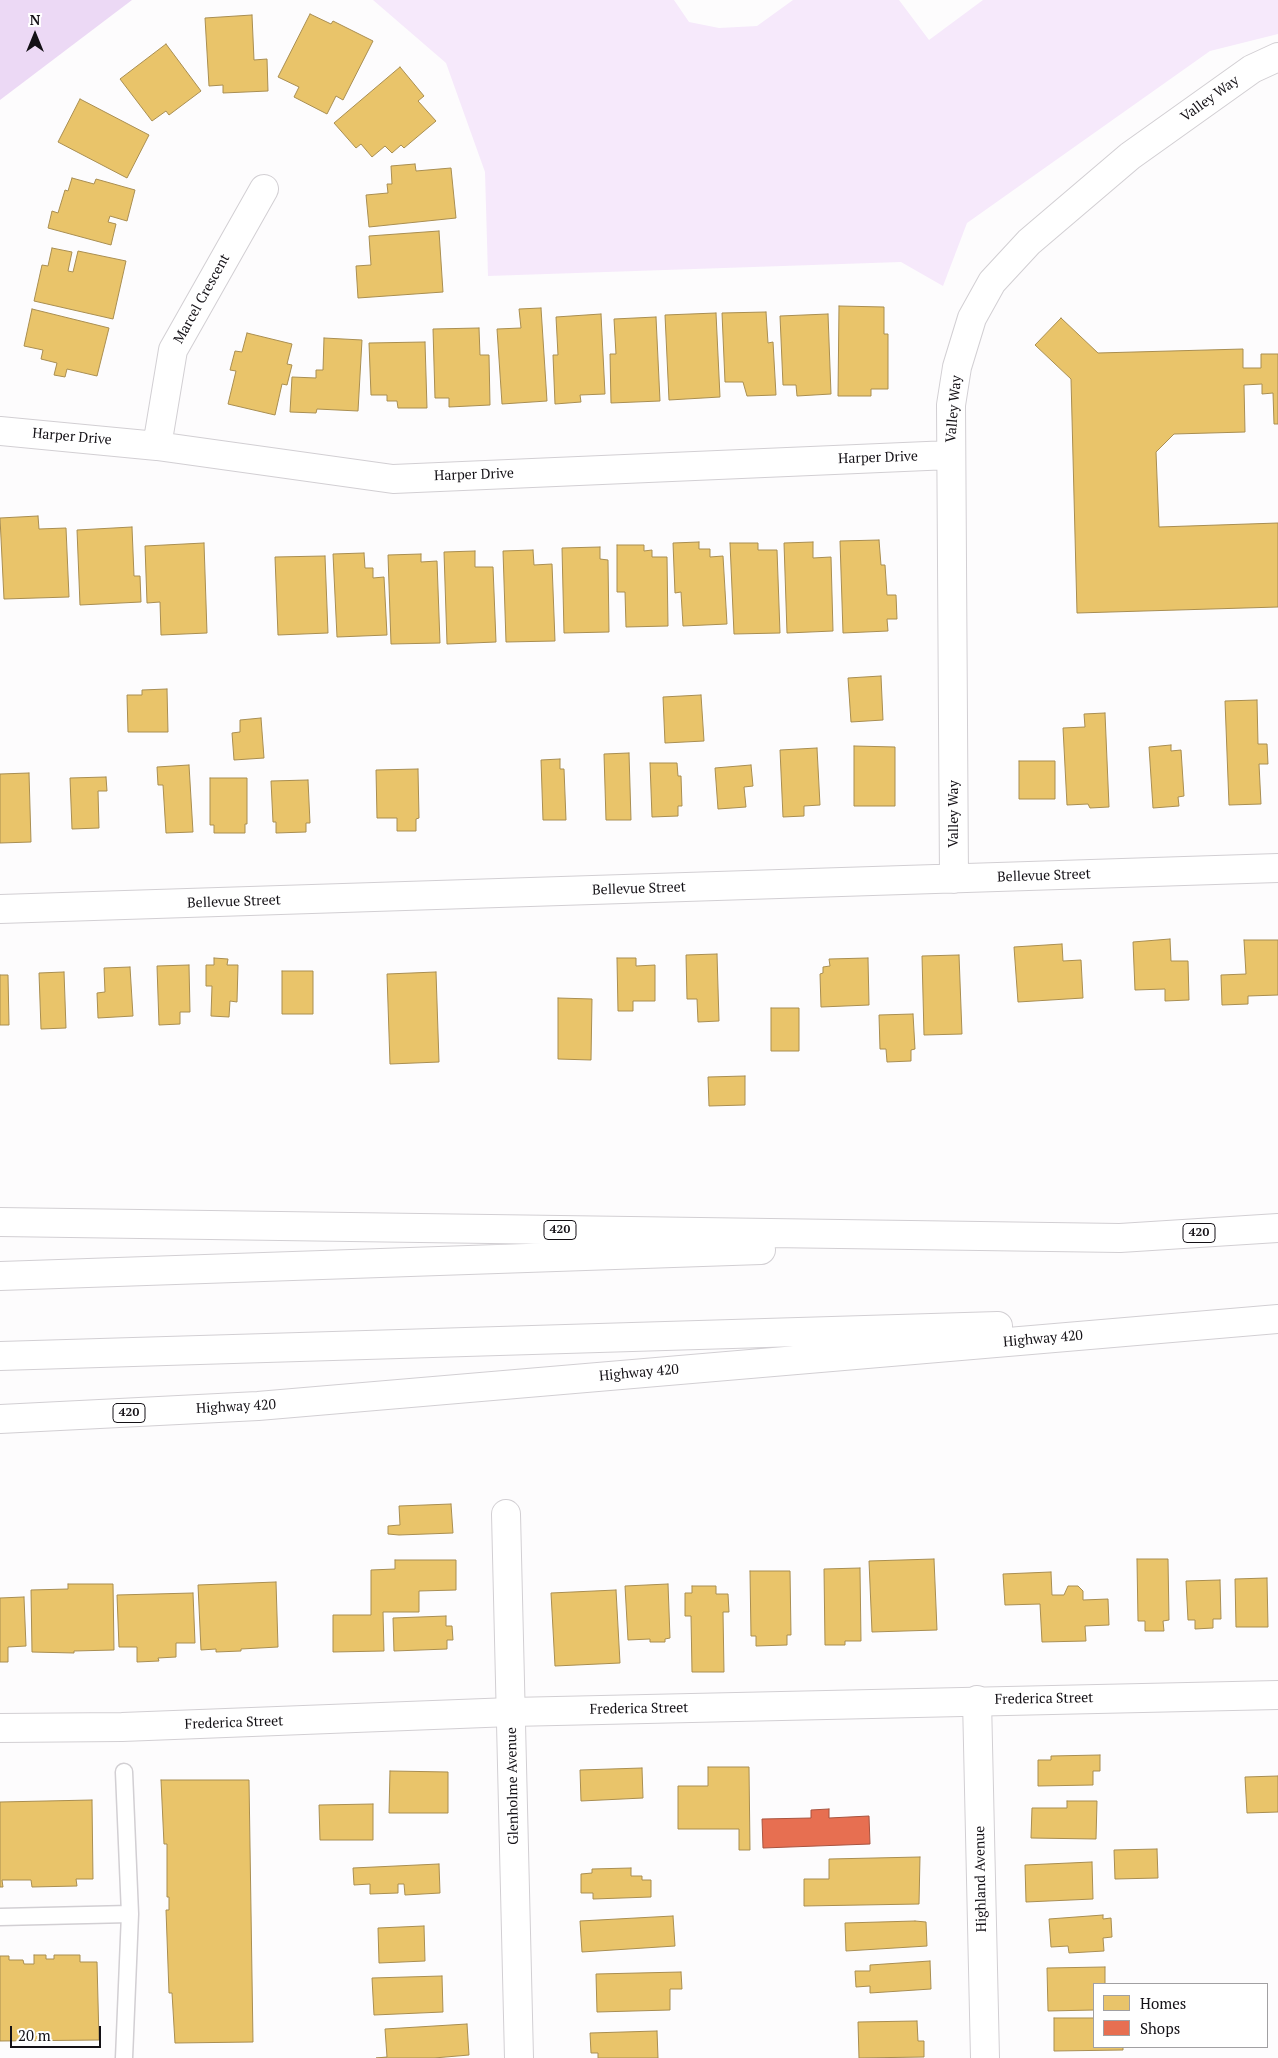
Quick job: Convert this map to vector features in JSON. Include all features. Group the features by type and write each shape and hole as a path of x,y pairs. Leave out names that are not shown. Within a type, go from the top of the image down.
{"main road":[{"name":"Valley Way","path":"954,879 951,405 957,367 972,318 992,282 1029,242 1130,156 1252,69 1278,57"},
{"name":"Marcel Crescent","path":"157,446 173,350 264,189"},
{"name":"Harper Drive","path":"0,431 157,446 393,478 950,455"},
{"name":"Bellevue Street","path":"0,909 1278,868"},
{"name":"420","path":"0,1222 1120,1238 1278,1228"},
{"path":"0,1276 1120,1238"},
{"path":"0,1356 1278,1318"},
{"name":"Highway 420","path":"0,1419 258,1406 1278,1318"},
{"path":"0,1437 258,1406"},
{"name":"Glenholme Avenue","path":"506,1514 519,2058"},
{"name":"Frederica Street","path":"0,1728 122,1727 511,1712 977,1700 1278,1695"},
{"name":"Highland Avenue","path":"977,1700 985,2058"}],"lane":[{"path":"124,1772 130,1914 124,2058"},
{"path":"0,1916 130,1914"}],"shaded area":[{"path":"0,0 132,0 0,100"},
{"path":"373,0 674,0 689,22 719,28 757,26 793,0 899,0 929,40 983,0 1278,0 1278,34 1210,51 967,223 943,286 901,262 488,276 485,172 446,63"}],"building: Homes":[{"path":"310,14 331,24 333,21 373,41 343,100 336,96 327,114 294,97 299,87 278,77"},
{"path":"252,15 254,60 267,59 268,91 223,93 223,85 209,86 205,18"},
{"path":"166,44 201,91 169,115 166,111 152,121 120,79"},
{"path":"400,67 424,96 418,101 436,121 404,148 401,145 392,153 385,146 372,157 361,144 356,148 334,123"},
{"path":"80,99 149,135 127,178 58,142"},
{"path":"415,164 416,171 451,168 456,218 369,227 366,195 388,193 387,184 392,184 391,166"},
{"path":"72,178 94,184 96,179 135,190 127,221 110,216 108,222 116,224 111,245 48,228 52,211 58,213 65,190 68,191"},
{"path":"439,231 443,292 358,298 356,266 371,265 369,236"},
{"path":"52,248 72,252 68,271 73,272 78,251 126,261 113,319 34,301 42,265 48,266"},
{"path":"839,306 884,307 884,334 888,334 888,389 871,389 871,396 838,396"},
{"path":"541,308 547,401 502,404 497,329 521,328 519,309"},
{"path":"32,309 109,328 97,376 67,369 65,377 54,375 57,363 41,359 43,350 24,346"},
{"path":"766,312 768,343 773,342 776,395 747,396 743,382 725,382 722,313"},
{"path":"716,313 720,397 669,400 665,315"},
{"path":"601,314 605,394 580,395 581,402 555,404 553,355 558,355 556,317"},
{"path":"828,314 831,394 797,396 796,385 783,385 780,316"},
{"path":"656,317 660,401 611,403 610,354 616,354 614,319"},
{"path":"1061,318 1098,353 1243,349 1243,368 1261,368 1261,354 1278,354 1278,424 1274,424 1273,393 1262,394 1262,384 1244,385 1245,432 1174,434 1156,452 1159,527 1278,523 1278,607 1077,613 1071,379 1035,345"},
{"path":"479,328 480,355 489,355 490,405 449,407 449,398 435,398 433,329"},
{"path":"247,333 292,344 287,364 292,365 287,385 282,384 275,415 228,404 236,371 230,370 235,351 242,352"},
{"path":"324,338 362,340 358,411 317,409 316,413 290,412 292,377 316,378 316,370 323,370"},
{"path":"425,342 427,408 398,408 397,401 387,401 387,395 371,395 369,343"},
{"path":"38,516 39,529 66,528 69,597 4,599 0,518"},
{"path":"132,527 134,576 140,576 141,602 80,605 77,530"},
{"path":"879,540 881,565 885,565 887,595 896,595 897,619 887,619 888,631 843,633 840,541"},
{"path":"699,542 699,549 710,549 710,557 723,556 727,624 683,626 681,592 675,593 673,543"},
{"path":"813,542 813,558 831,557 833,631 787,633 784,543"},
{"path":"204,543 207,633 161,635 160,602 147,603 145,546"},
{"path":"730,543 758,543 758,550 777,550 780,633 734,634"},
{"path":"617,545 644,545 644,551 652,550 652,557 667,557 668,626 626,627 625,592 617,592"},
{"path":"600,547 600,559 608,560 609,632 564,633 562,548"},
{"path":"533,550 534,565 552,564 555,641 506,642 503,551"},
{"path":"475,551 475,567 493,567 496,642 447,644 444,552"},
{"path":"364,553 365,568 373,568 373,578 384,577 387,635 337,637 333,554"},
{"path":"421,554 421,562 437,561 440,643 391,644 388,555"},
{"path":"325,556 328,633 278,635 275,557"},
{"path":"881,676 883,720 851,722 848,678"},
{"path":"167,689 168,732 128,732 127,695 142,695 142,690"},
{"path":"701,695 704,741 665,743 663,697"},
{"path":"1257,700 1258,744 1267,744 1268,764 1259,764 1261,804 1229,805 1225,701"},
{"path":"1105,713 1109,807 1090,808 1088,804 1067,805 1063,728 1085,727 1084,714"},
{"path":"261,718 264,758 234,760 232,733 240,732 240,720"},
{"path":"1171,745 1171,751 1181,750 1184,796 1178,797 1179,806 1153,808 1149,747"},
{"path":"854,746 895,747 895,806 854,806"},
{"path":"817,748 820,805 804,806 804,816 783,817 780,750"},
{"path":"629,753 631,820 606,820 604,754"},
{"path":"560,759 560,769 564,769 566,820 543,820 541,760"},
{"path":"1019,761 1055,761 1055,799 1019,799"},
{"path":"650,763 677,763 678,776 681,776 682,806 678,806 678,816 652,817"},
{"path":"189,765 193,832 166,833 163,785 158,785 157,767"},
{"path":"751,765 753,786 744,787 746,807 718,809 715,768"},
{"path":"418,769 419,818 416,819 416,831 397,831 397,818 377,818 376,770"},
{"path":"29,773 31,842 0,843 0,774"},
{"path":"106,777 107,791 98,791 99,828 72,829 70,778"},
{"path":"210,778 247,778 247,824 245,824 245,833 214,833 214,825 210,825"},
{"path":"308,780 310,823 306,823 306,832 276,833 276,822 273,822 271,781"},
{"path":"1170,939 1171,961 1188,961 1189,1000 1165,1001 1165,989 1135,990 1133,942"},
{"path":"1244,940 1278,940 1278,995 1248,996 1248,1004 1222,1005 1221,975 1246,974"},
{"path":"1062,944 1063,961 1081,960 1083,998 1018,1002 1014,947"},
{"path":"717,954 719,1021 698,1022 697,999 687,999 686,955"},
{"path":"959,955 962,1034 924,1035 922,956"},
{"path":"214,958 228,959 227,965 238,965 237,1002 230,1001 229,1017 211,1016 212,986 206,986 206,965 214,965"},
{"path":"617,958 636,958 636,966 655,965 655,1001 633,1001 633,1011 618,1011"},
{"path":"868,958 869,1005 821,1007 820,974 823,973 823,967 830,966 829,959"},
{"path":"189,965 190,1012 180,1012 180,1024 159,1025 157,966"},
{"path":"130,967 133,1016 98,1018 97,993 105,992 104,968"},
{"path":"282,971 313,971 313,1014 282,1014"},
{"path":"64,972 66,1028 41,1029 39,973"},
{"path":"436,972 439,1062 390,1064 387,974"},
{"path":"0,975 8,975 9,1025 0,1025"},
{"path":"558,998 592,999 591,1060 558,1059"},
{"path":"771,1008 799,1008 799,1051 771,1051"},
{"path":"913,1014 915,1049 911,1050 911,1061 887,1062 886,1049 880,1049 879,1015"},
{"path":"745,1076 745,1105 709,1106 708,1077"},
{"path":"451,1504 453,1533 388,1534 388,1526 400,1525 399,1506"},
{"path":"934,1559 937,1630 872,1632 869,1561"},
{"path":"1137,1559 1168,1559 1169,1620 1163,1621 1164,1631 1145,1631 1145,1621 1138,1621"},
{"path":"395,1560 456,1560 456,1590 419,1591 419,1612 383,1612 384,1651 333,1652 333,1615 371,1615 371,1570 395,1569"},
{"path":"860,1568 861,1641 845,1641 845,1645 825,1645 824,1569"},
{"path":"750,1571 790,1571 791,1635 787,1635 787,1645 756,1646 756,1636 751,1636"},
{"path":"1051,1572 1052,1595 1064,1595 1068,1586 1078,1586 1083,1591 1083,1600 1108,1599 1109,1625 1085,1626 1086,1641 1042,1642 1040,1604 1005,1605 1003,1574"},
{"path":"1267,1578 1268,1627 1236,1627 1235,1579"},
{"path":"1220,1580 1221,1619 1213,1619 1213,1628 1195,1629 1195,1620 1188,1620 1186,1581"},
{"path":"276,1582 278,1647 216,1652 216,1649 201,1650 198,1585"},
{"path":"68,1584 113,1584 114,1650 74,1651 74,1653 32,1652 31,1590 68,1589"},
{"path":"668,1584 670,1638 665,1639 665,1642 650,1642 650,1639 628,1640 625,1586"},
{"path":"692,1586 716,1586 716,1594 728,1594 729,1612 723,1612 724,1672 692,1672 691,1616 685,1616 685,1593 692,1593"},
{"path":"616,1590 620,1663 555,1666 551,1593"},
{"path":"193,1593 195,1643 176,1643 176,1657 158,1658 159,1661 137,1662 137,1647 119,1647 117,1595"},
{"path":"24,1597 26,1646 8,1647 8,1662 0,1662 0,1598"},
{"path":"446,1616 446,1626 452,1626 453,1640 447,1640 447,1649 394,1651 393,1618"},
{"path":"1100,1755 1100,1771 1093,1771 1093,1785 1038,1786 1038,1760 1051,1760 1051,1756"},
{"path":"708,1767 749,1767 750,1850 739,1850 739,1829 678,1829 678,1786 708,1786"},
{"path":"642,1768 643,1798 581,1801 580,1770"},
{"path":"390,1771 448,1772 448,1813 389,1813"},
{"path":"1278,1776 1278,1812 1247,1813 1245,1777"},
{"path":"161,1780 249,1780 253,2042 175,2043 172,1993 169,1993 166,1910 169,1910 169,1897 167,1897 167,1844 164,1844"},
{"path":"92,1800 93,1879 76,1879 77,1886 32,1887 31,1880 2,1880 3,1887 0,1887 0,1802"},
{"path":"1067,1801 1097,1801 1096,1839 1031,1838 1032,1808 1067,1808"},
{"path":"373,1804 373,1840 320,1840 319,1805"},
{"path":"1157,1849 1158,1878 1115,1879 1114,1850"},
{"path":"920,1857 919,1904 804,1906 804,1879 829,1879 829,1859"},
{"path":"1092,1862 1093,1899 1026,1902 1025,1865"},
{"path":"439,1864 440,1893 405,1895 404,1884 398,1884 398,1893 370,1894 370,1884 354,1885 353,1868"},
{"path":"631,1868 631,1876 642,1876 642,1880 651,1880 651,1897 593,1899 593,1893 581,1893 581,1874 592,1873 592,1869"},
{"path":"1103,1915 1103,1919 1111,1918 1112,1937 1103,1938 1104,1951 1069,1953 1068,1946 1051,1947 1049,1919"},
{"path":"673,1916 675,1946 582,1952 580,1921"},
{"path":"926,1922 927,1946 846,1951 845,1923"},
{"path":"424,1926 425,1961 379,1963 378,1928"},
{"path":"34,1955 46,1955 46,1959 54,1959 54,1955 80,1955 80,1962 97,1962 99,2040 0,2041 0,1956 9,1956 9,1960 23,1960 24,1964 34,1964"},
{"path":"930,1961 931,1989 870,1993 870,1986 856,1987 855,1971 870,1971 870,1965"},
{"path":"1105,1967 1105,1983 1093,1983 1093,2010 1048,2011 1047,1968"},
{"path":"681,1972 682,1989 670,1989 670,2010 597,2012 596,1974"},
{"path":"442,1976 443,2012 374,2015 372,1978"},
{"path":"1054,2018 1093,2018 1093,2048 1123,2048 1123,2050 1054,2051"},
{"path":"917,2021 918,2041 924,2041 924,2057 859,2058 858,2022"},
{"path":"467,2024 469,2055 434,2058 376,2058 387,2057 385,2029"},
{"path":"657,2031 658,2058 598,2058 598,2053 591,2053 590,2033"}],"building: Shops":[{"path":"829,1809 829,1818 869,1816 870,1844 763,1848 762,1819 811,1818 811,1810"}]}
